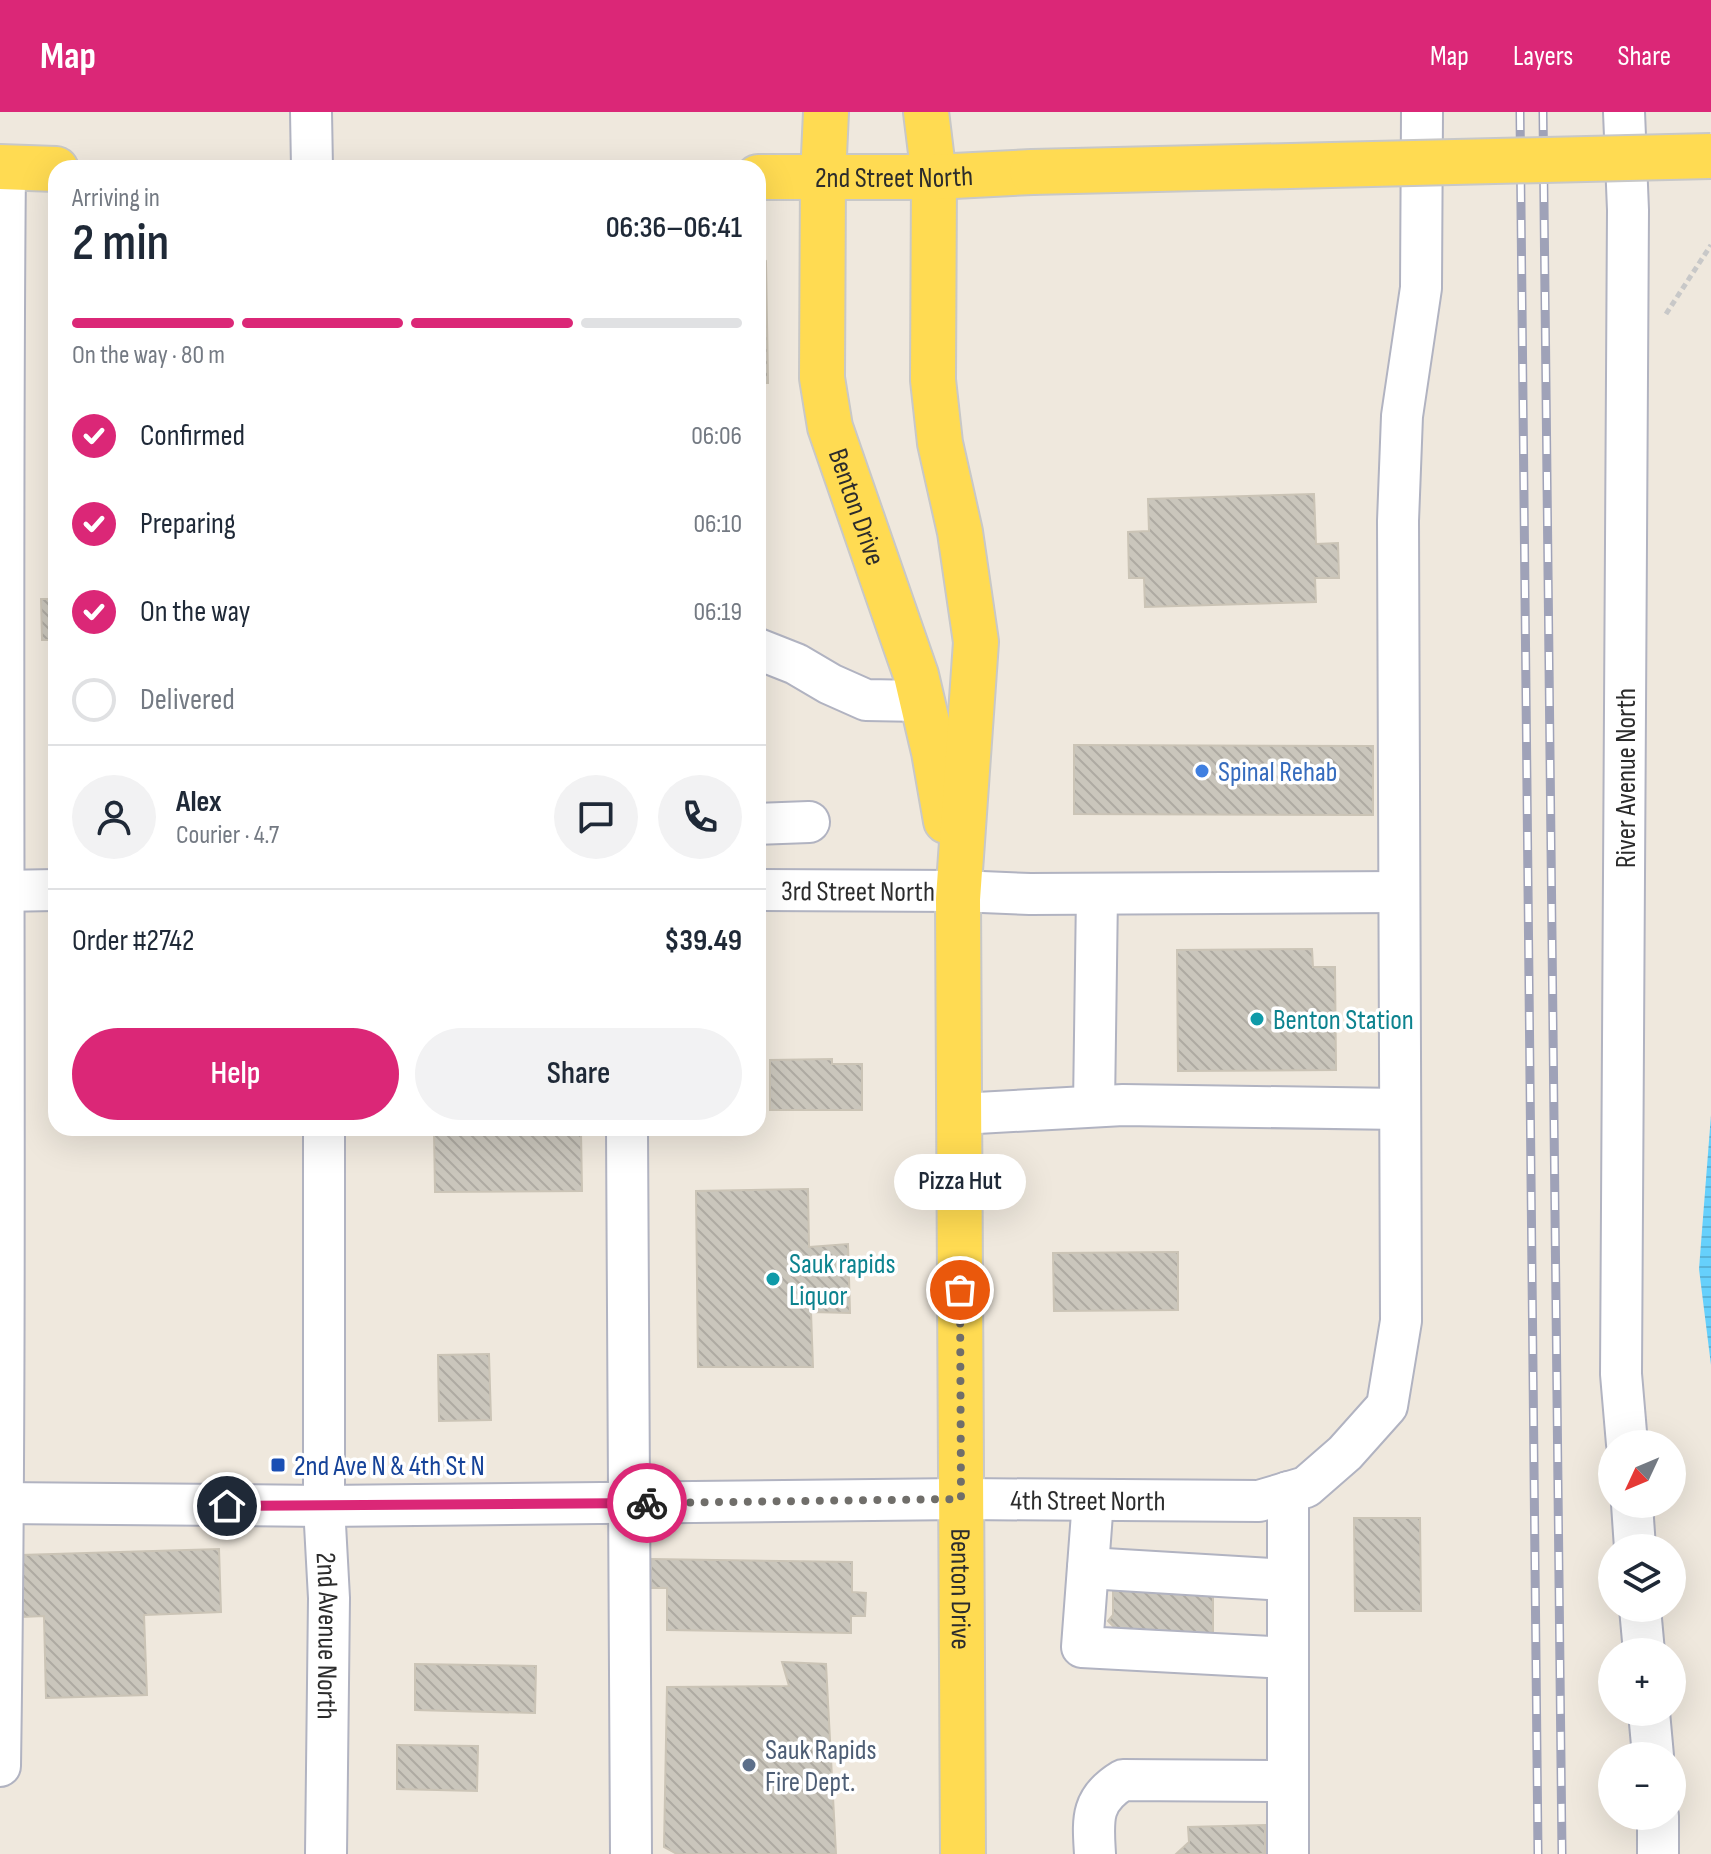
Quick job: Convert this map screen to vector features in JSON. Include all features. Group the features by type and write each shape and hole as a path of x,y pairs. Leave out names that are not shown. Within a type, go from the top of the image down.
{"main road":[{"name":"Benton Drive","path":"826,112 822,378 830,427 850,490 889,591 922,701 958,891"},
{"name":"Benton Drive","path":"926,112 934,177 933,380 940,443 960,532 976,642 958,891 963,1854"},
{"name":"2nd Street North","path":"766,177 934,177 1711,156"},
{"path":"2,167 48,169"}],"street":[{"path":"311,112 312,160"},
{"name":"4th Street North","path":"2,1503 324,1506 961,1499 1259,1501 1306,1487 1345,1453 1387,1406 1401,1321 1398,521 1402,416 1421,288 1422,112"},
{"name":"River Avenue North","path":"1624,112 1628,210 1621,1359 1626,1430"},
{"path":"0,1766 2,167"},
{"path":"766,652 866,700 922,701"},
{"path":"766,824 809,822"},
{"path":"1,891 48,890"},
{"name":"3rd Street North","path":"766,890 1097,894 1399,892"},
{"path":"1094,1106 1097,894"},
{"path":"959,1114 1094,1106 1400,1109"},
{"name":"2nd Avenue North","path":"324,1136 324,1506 329,1598 326,1854"},
{"path":"627,1136 631,1854"},
{"path":"1288,1492 1288,1854"},
{"path":"1093,1500 1082,1647 1288,1658"},
{"path":"1088,1568 1287,1580"},
{"path":"1095,1854 1093,1820 1097,1805 1104,1794 1123,1780 1288,1781"},
{"path":"1658,1830 1658,1854"}],"path":[{"path":"1627,363 1678,298 1711,245"}],"water":[{"path":"1711,1115 1711,1365 1699,1269"}],"building":[{"path":"766,261 768,383 766,383"},
{"path":"1314,494 1316,544 1338,543 1339,578 1315,578 1316,602 1145,607 1144,578 1129,578 1128,532 1149,531 1148,499"},
{"path":"41,599 48,599 48,640 42,640"},
{"path":"1074,745 1373,746 1373,815 1074,814"},
{"name":"Benton Station","path":"1312,949 1313,967 1335,967 1336,1070 1178,1071 1177,950"},
{"path":"832,1059 832,1064 862,1064 862,1110 770,1110 770,1060"},
{"path":"434,1136 581,1136 582,1191 435,1192"},
{"name":"Sauk rapids Liquor","path":"808,1189 809,1247 848,1244 850,1313 811,1312 813,1367 698,1367 696,1191"},
{"path":"1178,1252 1178,1310 1054,1311 1053,1253"},
{"path":"489,1354 491,1420 439,1421 438,1355"},
{"path":"1354,1518 1420,1518 1421,1611 1355,1611"},
{"path":"219,1549 221,1612 144,1615 147,1695 46,1698 44,1616 22,1617 21,1555"},
{"path":"651,1559 852,1562 852,1592 866,1593 865,1616 851,1616 851,1633 667,1630 667,1588 651,1588"},
{"path":"1113,1591 1213,1591 1213,1640 1114,1637 1114,1627 1108,1621 1113,1615"},
{"name":"Sauk Rapids Fire Dept.","path":"782,1662 826,1664 836,1854 677,1854 664,1847 667,1687 789,1686"},
{"path":"415,1664 536,1666 535,1713 415,1710"},
{"path":"397,1745 478,1746 477,1791 397,1789"},
{"path":"1265,1825 1265,1854 1176,1854 1189,1842 1188,1827"}],"railway":[{"path":"1520,112 1538,1854"},
{"path":"1543,112 1562,1854"}],"way so far":[{"path":"647,1503 961,1499 960,1290"}],"place":[{"name":"Spinal Rehab","path":"1202,771"},
{"name":"Benton Station","path":"1257,1019"},
{"name":"Sauk rapids Liquor","path":"773,1279"},
{"name":"Pizza Hut","path":"960,1290"},
{"name":"2nd Ave N & 4th St N","path":"278,1465"},
{"name":"Sauk Rapids Fire Dept.","path":"749,1765"}],"route":[{"path":"227,1506 647,1503"}]}
